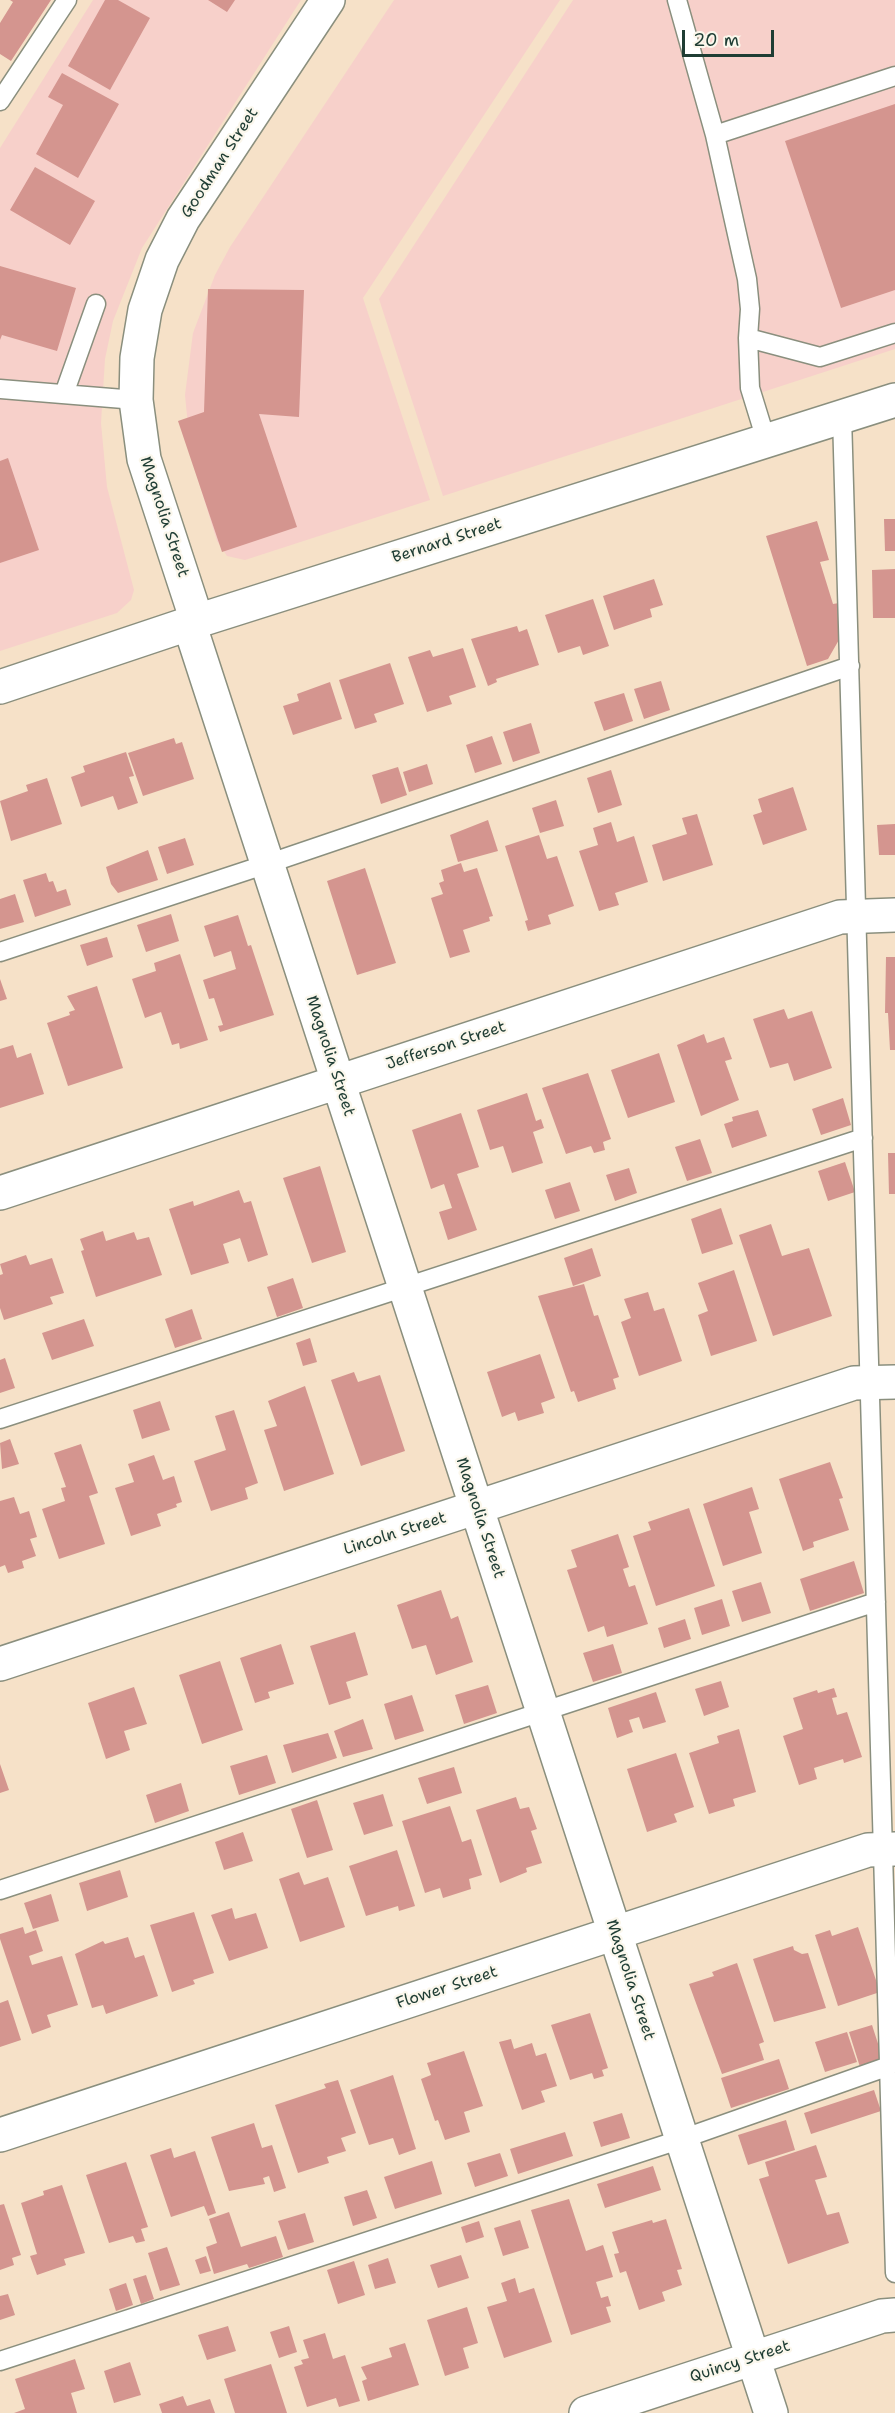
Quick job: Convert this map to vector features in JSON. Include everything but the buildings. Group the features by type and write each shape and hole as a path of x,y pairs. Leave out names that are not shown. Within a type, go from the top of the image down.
{"street":[{"name":"Goodman Street","path":"140,340 145,310 162,260 183,219 328,0"},
{"name":"Magnolia Street","path":"140,340 136,400 144,459 193,622 267,864 771,2413"},
{"name":"Bernard Street","path":"0,687 193,622 895,400"},
{"name":"Jefferson Street","path":"0,1193 840,917 895,915"},
{"name":"Lincoln Street","path":"0,1664 854,1383 883,1382"},
{"name":"Flower Street","path":"0,2135 868,1850 889,1849"},
{"name":"Quincy Street","path":"586,2413 882,2316 895,2315"}],"lane":[{"path":"0,102 67,0"},
{"path":"677,0 715,135 747,279 750,309 747,338 750,388 766,440"},
{"path":"715,135 895,76"},
{"path":"64,394 96,304"},
{"path":"747,338 820,357 895,333"},
{"path":"0,389 136,400"},
{"path":"843,416 863,1138 883,1382 876,1602 889,1849 889,2066 895,2273"},
{"path":"0,952 850,666"},
{"path":"0,1419 863,1138"},
{"path":"0,1890 876,1602"},
{"path":"0,2361 682,2139 889,2066"}],"shaded area":[{"path":"93,0 301,0 142,248 113,321 105,359 101,423 107,487 134,590 131,600 117,613 0,651 0,148"},
{"path":"394,0 560,0 363,298 430,500 245,560 227,556 217,541 191,457 185,395 193,333 215,275 230,247"},
{"path":"573,0 895,0 895,349 443,496 379,299"}]}
